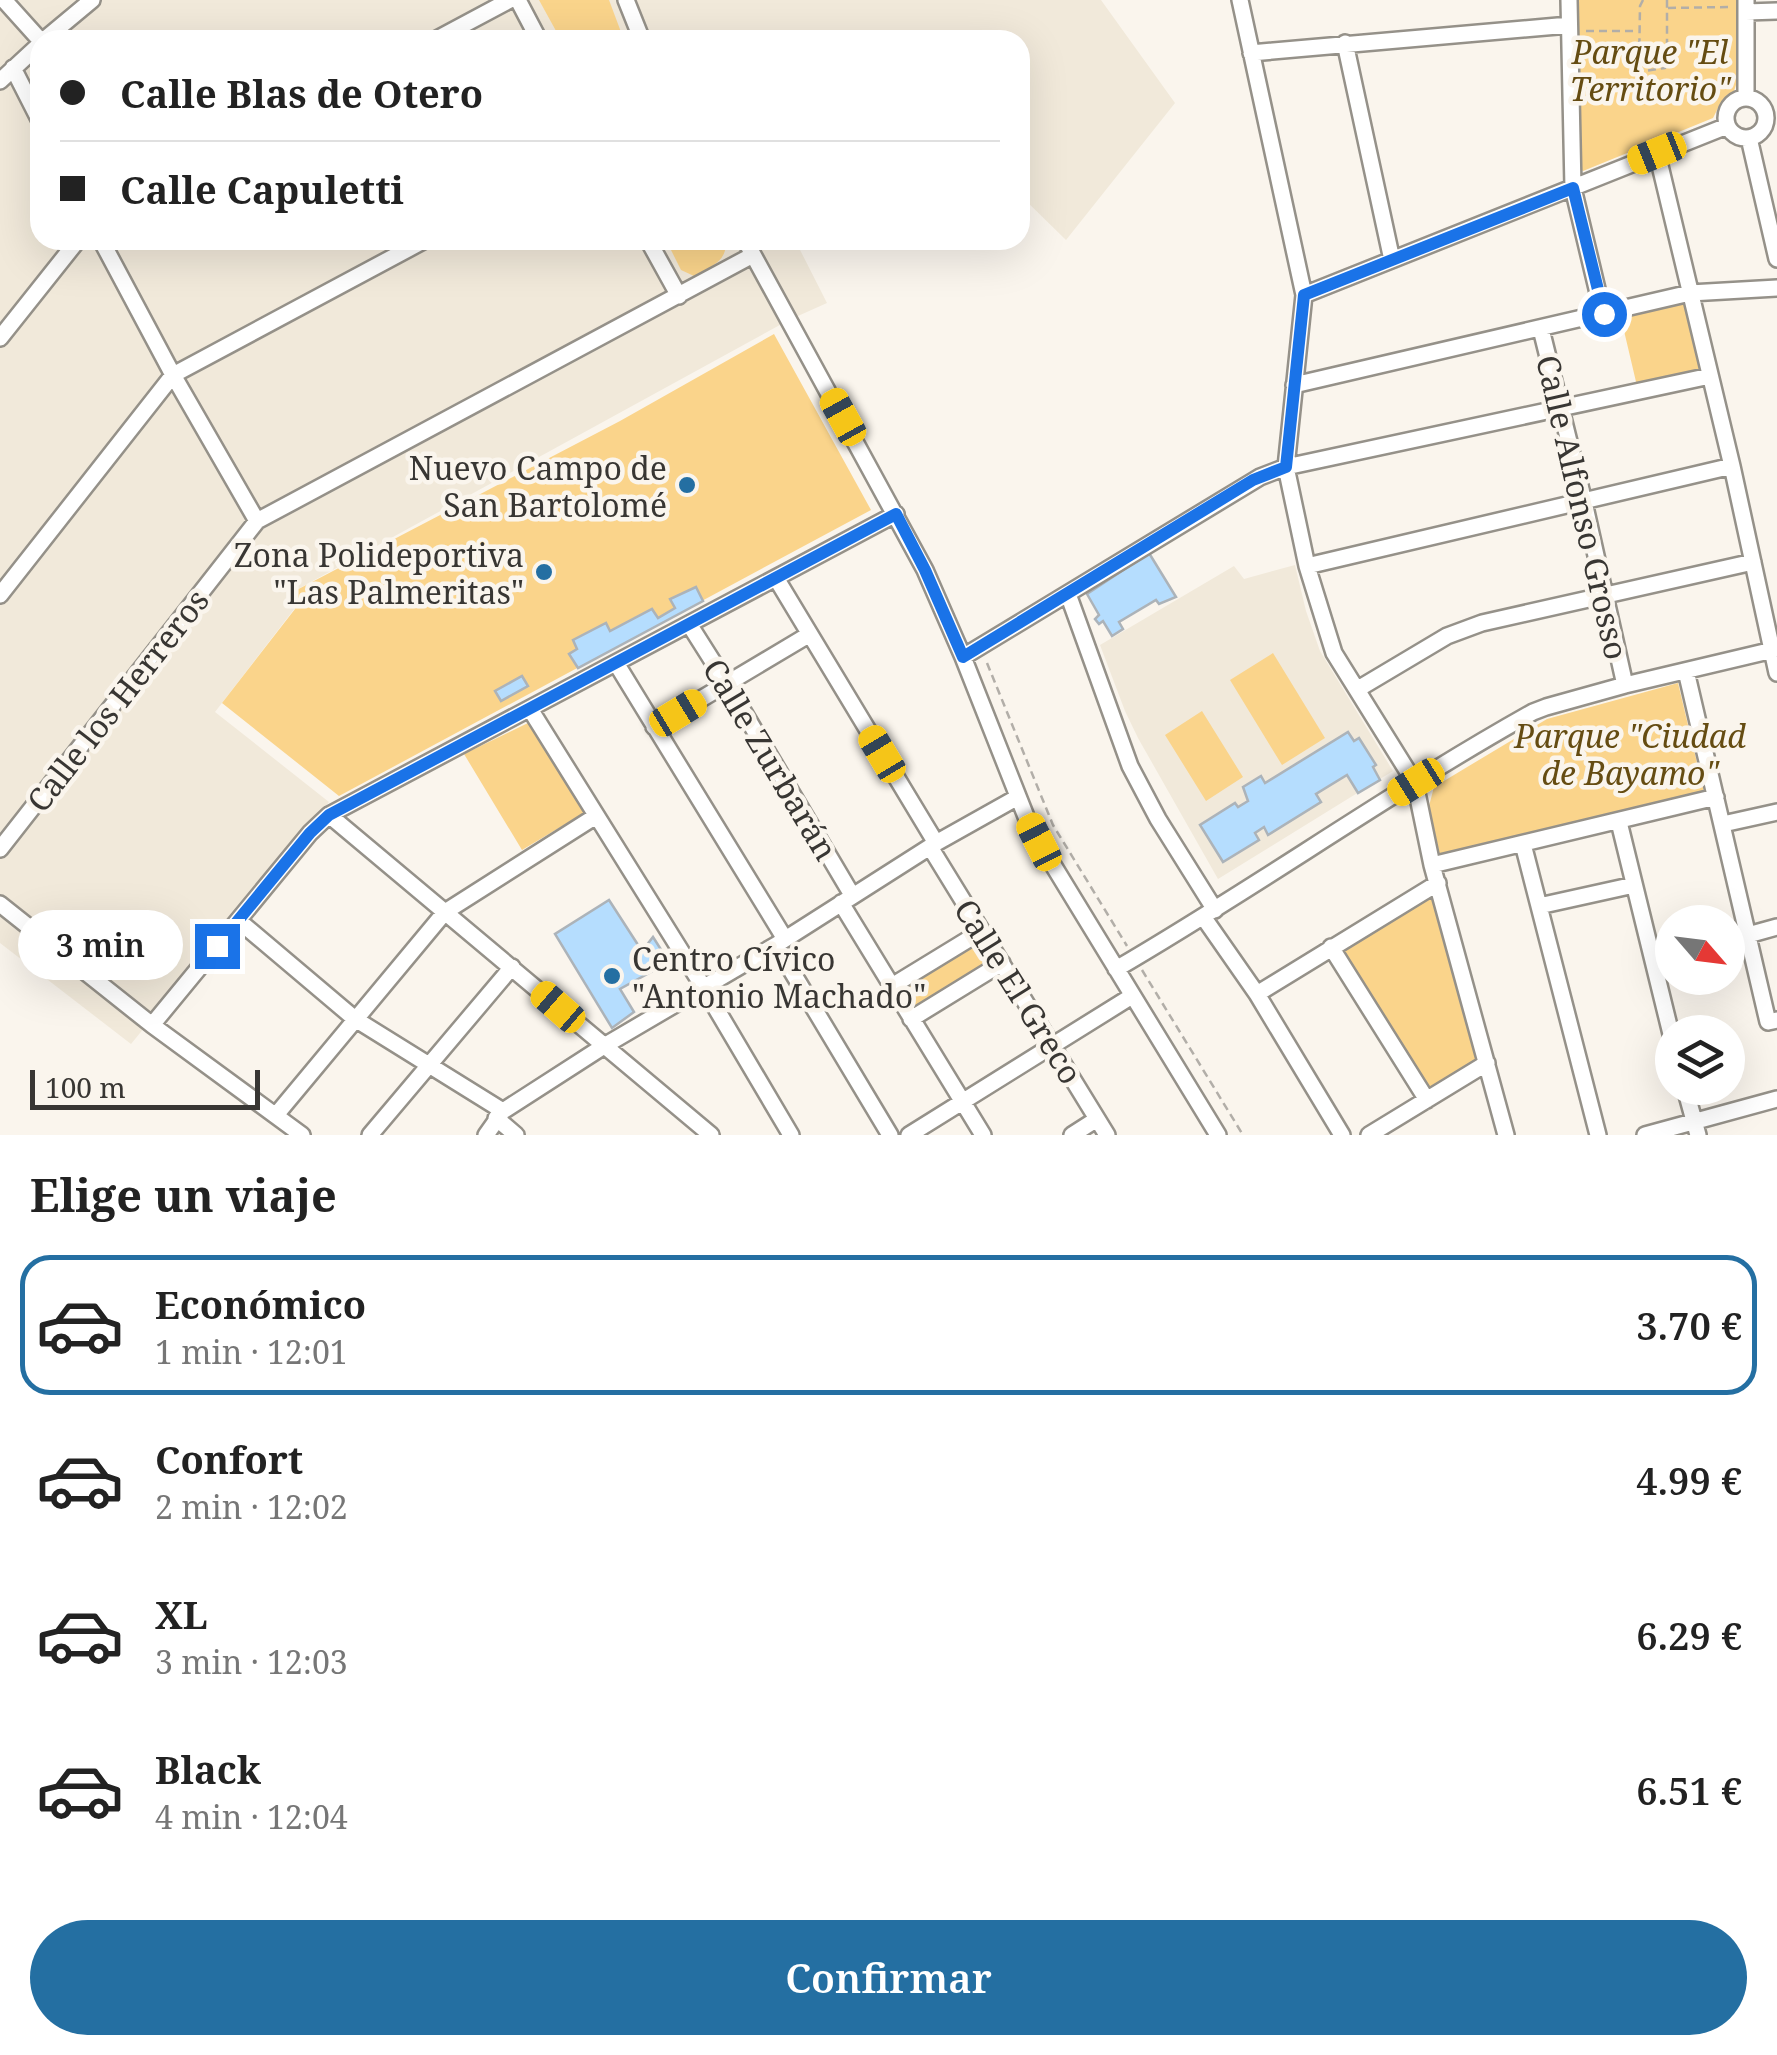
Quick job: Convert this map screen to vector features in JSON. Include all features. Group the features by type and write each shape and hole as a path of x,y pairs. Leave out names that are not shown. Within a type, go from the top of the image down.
{"street":[{"path":"4,0 31,30"},
{"path":"55,30 92,0"},
{"path":"454,30 510,0"},
{"path":"518,0 534,30"},
{"path":"626,0 638,30"},
{"path":"1240,0 1304,295 1286,467 1307,566 1334,653 1416,782 1432,865 1506,1135"},
{"path":"1569,0 1573,188 1604,314"},
{"path":"1746,98 1746,6 1777,11"},
{"path":"1251,53 1569,28"},
{"path":"1345,44 1392,260"},
{"path":"0,81 30,52"},
{"path":"14,68 30,100"},
{"path":"1746,98 1771,112 1763,129 1749,138 1736,136 1727,126 1729,107 1746,98"},
{"path":"1304,295 1727,126"},
{"path":"1749,138 1773,223 1777,260"},
{"path":"1657,153 1777,673"},
{"path":"0,338 70,250"},
{"path":"106,250 257,521"},
{"path":"0,595 173,375 406,250"},
{"path":"654,250 679,296"},
{"name":"Calle los Herreros","path":"0,849 257,521 679,296 745,250"},
{"path":"751,250 925,570 1018,796 1051,864 1218,1135"},
{"path":"1294,385 1690,293 1777,288"},
{"name":"Calle Alfonso Grosso","path":"1541,328 1625,685"},
{"path":"963,657 1253,480 1286,467 1710,376"},
{"path":"1307,566 1732,466"},
{"path":"152,1024 329,815 896,514"},
{"path":"1358,688 1447,636 1482,622 1753,562"},
{"name":"Calle El Greco","path":"776,578 1107,1135"},
{"path":"1068,594 1136,777 1256,994 1342,1135"},
{"name":"Calle Zurbarán","path":"689,624 727,684 892,986 983,1135"},
{"path":"654,728 810,634"},
{"path":"1116,969 1533,712 1625,685 1774,650"},
{"path":"616,663 890,1135"},
{"path":"1686,671 1772,1021"},
{"path":"530,709 791,1135"},
{"path":"486,1135 500,1114 604,1046 1018,796"},
{"path":"1432,865 1716,797"},
{"path":"1722,824 1777,812"},
{"path":"329,815 711,1135"},
{"path":"276,1115 445,912 596,816"},
{"path":"1618,822 1666,1015"},
{"path":"1523,844 1598,1135"},
{"path":"1256,994 1438,884"},
{"path":"1540,906 1634,885"},
{"path":"0,904 302,1135"},
{"path":"239,920 355,1019 430,1063 500,1114 516,1135"},
{"path":"1748,935 1777,927"},
{"path":"892,986 982,930"},
{"path":"1332,947 1427,1100"},
{"path":"911,1018 1002,963"},
{"path":"370,1135 512,968"},
{"path":"909,1135 1132,996"},
{"path":"1370,1135 1486,1063"},
{"path":"1645,1135 1696,1128 1777,1099"},
{"path":"1072,1135 1097,1119"}],"path":[{"path":"1643,0 1639,67 1645,71 1667,64 1667,0"},
{"path":"1667,8 1746,6"},
{"path":"1569,28 1640,30"},
{"path":"980,646 1053,825 1243,1135"}],"shaded area":[{"path":"0,0 1101,0 1175,103 1066,240 1030,205 1030,30 30,30 30,250 800,250 827,303 789,320 289,594 295,608 215,712 329,802 131,1044 0,943"},
{"path":"1295,565 1320,651 1393,771 1218,879 1138,738 1100,645 1234,566 1244,579"}],"green space":[{"path":"539,0 609,0 620,30 556,30"},
{"name":"Parque \"El Territorio\"","path":"1575,0 1736,0 1734,91 1713,118 1583,171 1577,167"},
{"path":"671,250 724,250 717,262 694,276 681,270"},
{"path":"1686,302 1702,371 1637,386 1621,318"},
{"name":"Zona Polideportiva \"Las Palmeritas\"","path":"774,334 871,510 339,796 222,703 295,609 289,594 620,421"},
{"path":"1273,653 1325,738 1282,765 1230,680"},
{"name":"Parque \"Ciudad de Bayamo\"","path":"1678,683 1704,792 1440,856 1429,806 1434,787 1547,719"},
{"path":"1202,711 1243,777 1206,801 1165,735"},
{"path":"530,722 584,813 522,850 464,754"},
{"path":"1426,894 1437,899 1479,1059 1428,1089 1341,954 1342,945"},
{"path":"980,937 995,962 916,1010 901,986"}],"building":[{"path":"1149,553 1176,597 1159,604 1156,600 1119,622 1123,629 1112,636 1103,621 1099,624 1095,619 1099,615 1087,594"},
{"path":"696,587 703,601 578,668 569,654 577,649 573,640 606,623 610,631 652,609 658,618 675,608 670,599"},
{"path":"522,676 528,686 501,701 495,691"},
{"path":"1348,732 1354,741 1359,738 1376,765 1373,767 1380,780 1358,793 1347,775 1316,794 1321,802 1268,835 1264,827 1255,833 1259,840 1223,862 1200,825 1235,803 1238,807 1248,801 1243,787 1261,776 1265,783"},
{"name":"Centro Cívico \"Antonio Machado\"","path":"609,900 642,951 653,937 669,962 620,989 634,1012 612,1028 555,934"}],"place":[{"name":"Nuevo Campo de San Bartolomé","path":"687,485"},
{"name":"Zona Polideportiva \"Las Palmeritas\"","path":"544,572"},
{"name":"Centro Cívico \"Antonio Machado\"","path":"612,976"}],"route":[{"path":"217,946 329,815 896,514 963,657 1253,480 1286,467 1304,295 1573,188 1604,314"}]}
